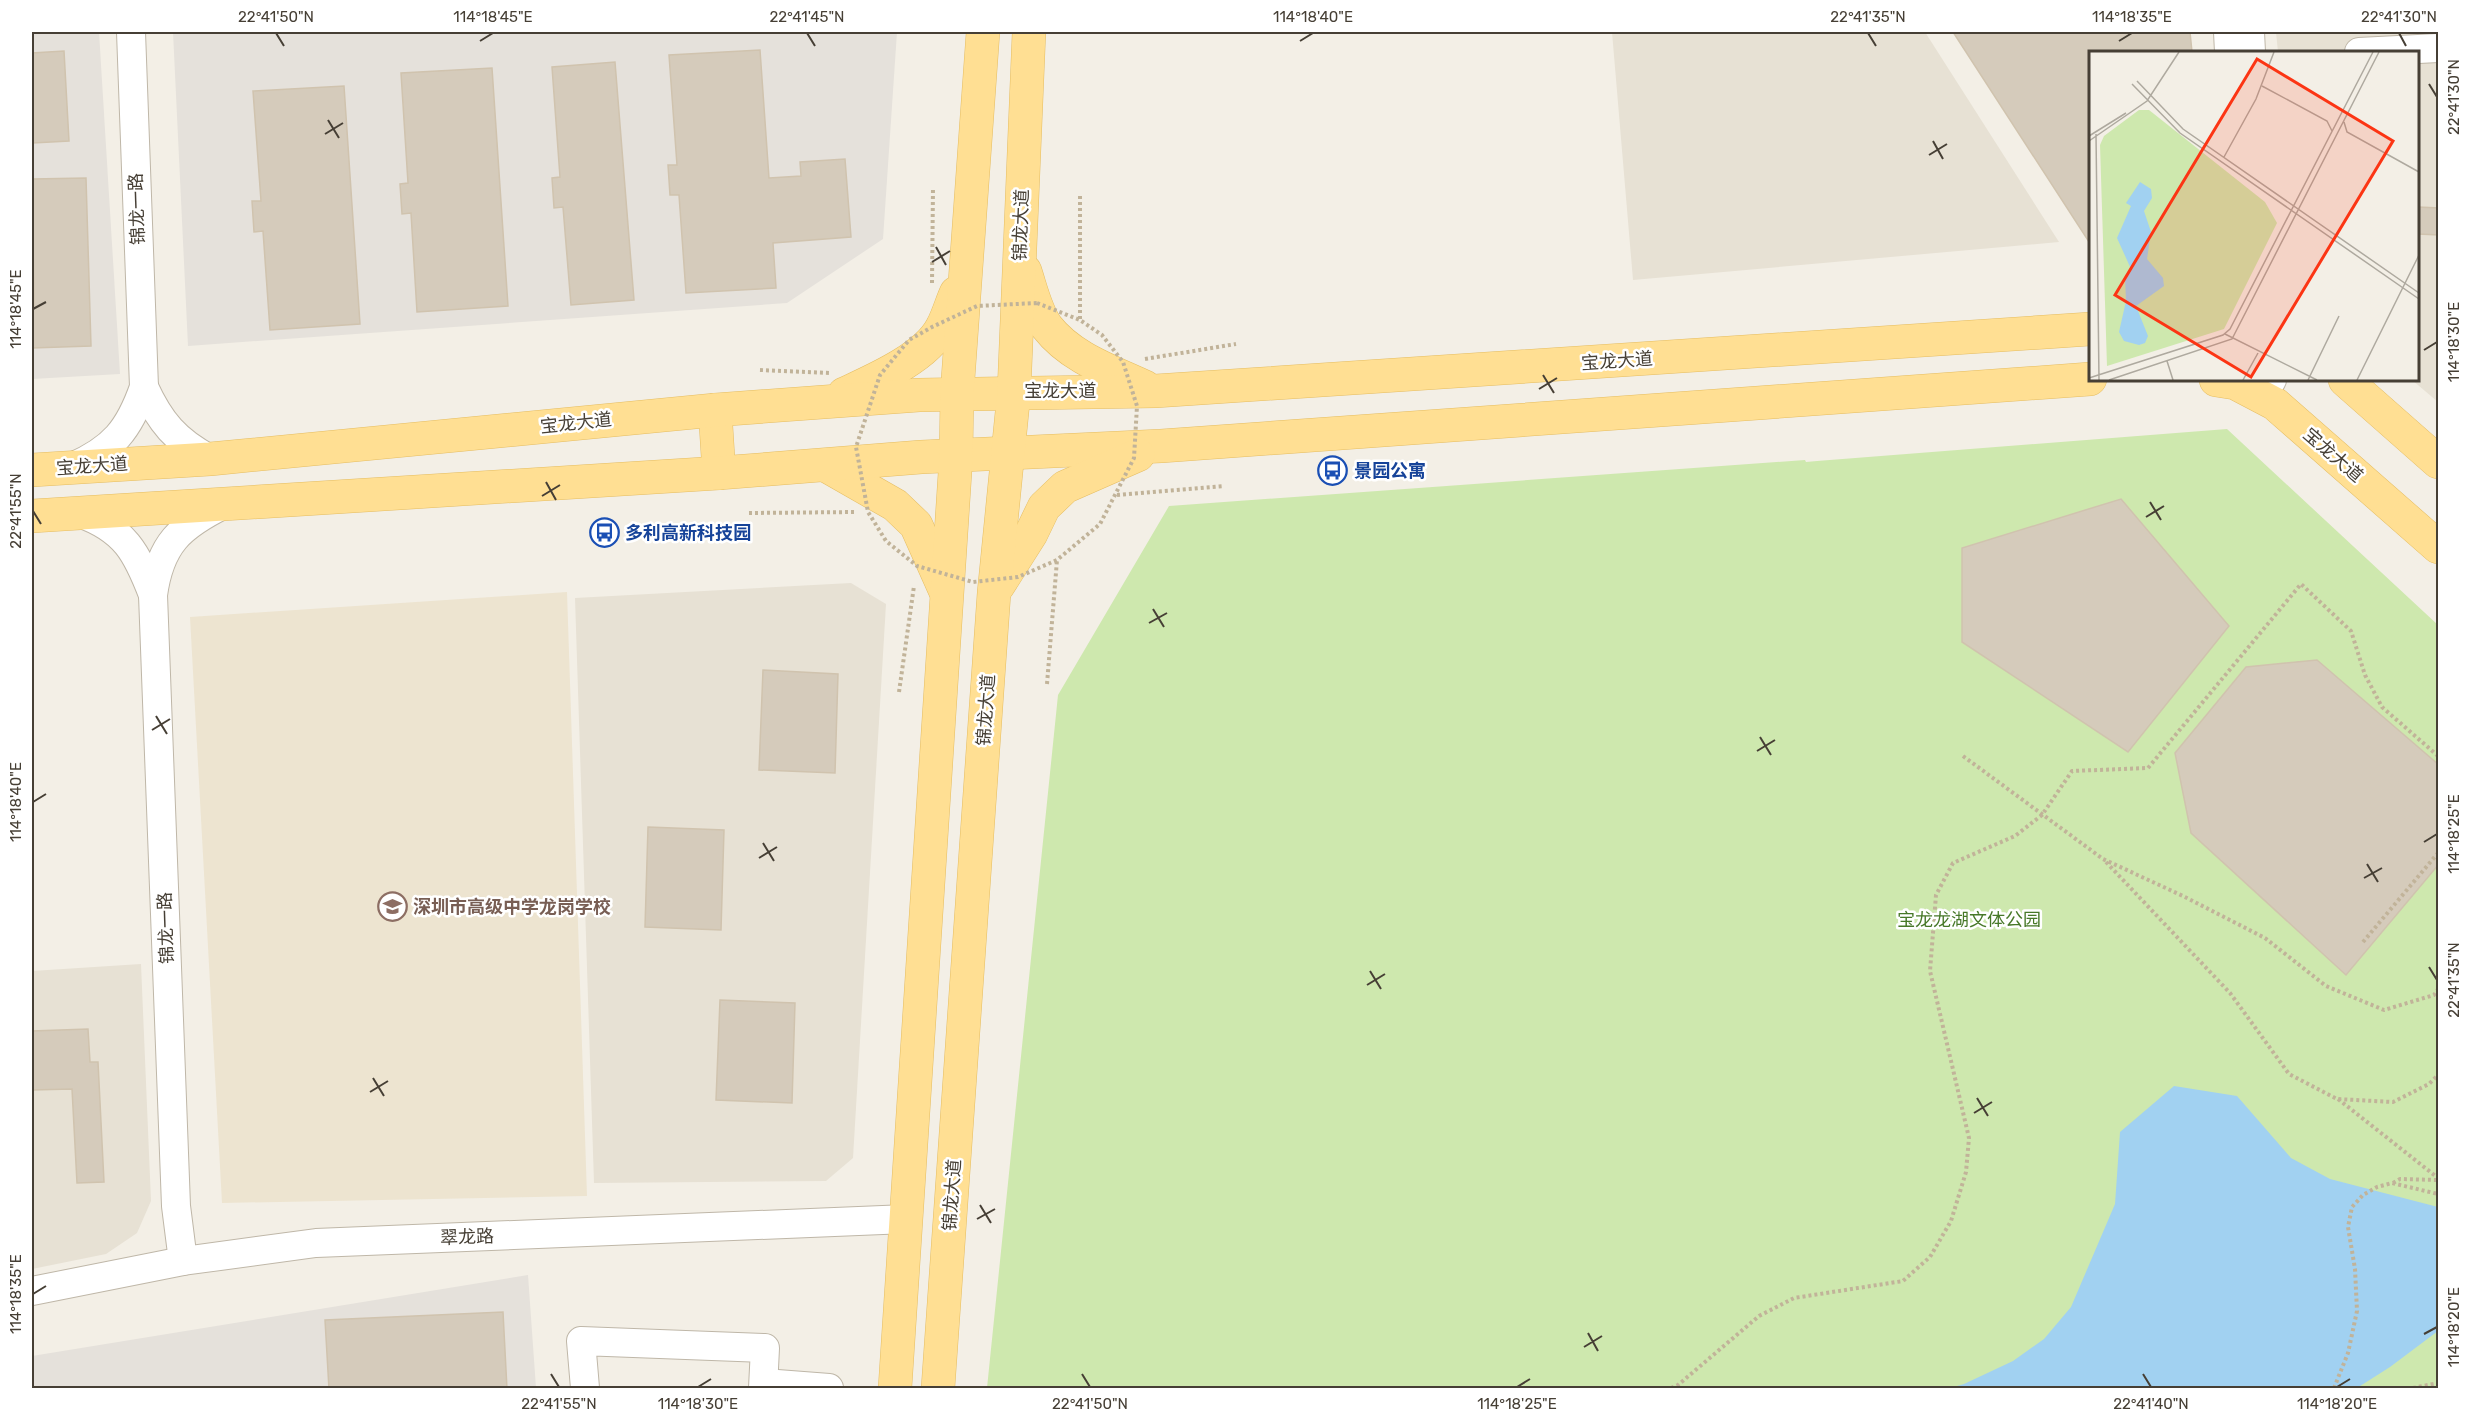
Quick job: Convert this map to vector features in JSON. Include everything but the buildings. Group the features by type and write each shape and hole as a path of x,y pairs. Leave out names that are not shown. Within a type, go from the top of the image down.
{"main road":[{"path":"895,1389 956,458 957,393 983,32"},
{"name":"锦龙大道","path":"939,1389 994,593 1014,392 1029,32"},
{"path":"1020,254 1046,326 1064,345 1093,363 1155,391"},
{"path":"830,387 865,384 926,348 942,328 968,263"},
{"name":"宝龙大道","path":"32,471 210,459 715,410 830,387 957,393 1155,391 2089,329"},
{"path":"32,516 921,458 1161,446 2089,380"},
{"name":"宝龙大道","path":"2223,381 2262,385 2275,404 2439,547"},
{"path":"2346,381 2439,462"},
{"path":"715,410 719,472"},
{"path":"994,593 1031,534 1044,507 1065,487 1123,460 1161,446"},
{"path":"825,465 895,505 916,525 947,597"}],"street":[{"name":"锦龙一路","path":"70,468 96,457 118,438 135,413 144,387 130,32"},
{"path":"2228,32 2229,51"},
{"path":"2250,32 2251,51"},
{"path":"2379,51 2439,48"},
{"name":"锦龙一路","path":"144,387 154,409 169,430 187,447 210,459"},
{"name":"锦龙一路","path":"183,1261 176,1206 153,595 156,572 166,549 184,528 227,503"},
{"name":"锦龙一路","path":"80,513 101,520 119,534 134,551 153,595"},
{"name":"翠龙路","path":"32,1291 183,1261 316,1243 907,1219"},
{"path":"585,1389 581,1341 765,1348 763,1386 829,1389"}],"path":[{"path":"932,292 933,188"},
{"path":"1080,196 1080,320"},
{"path":"1037,303 1080,320 1102,335 1123,362 1137,406 1134,458 1117,495 1100,524 1057,560 1018,577 973,582 917,566 886,541 868,512 856,447 880,375 909,340 977,306 1037,303"},
{"path":"932,315 932,327"},
{"path":"1123,362 1236,344"},
{"path":"760,370 830,387"},
{"path":"868,374 880,375"},
{"path":"1117,495 1224,486"},
{"path":"749,513 868,512"},
{"path":"1047,684 1057,560"},
{"path":"899,692 917,566"},
{"path":"1671,1389 1758,1316 1794,1298 1903,1281 1930,1257 1952,1221 1966,1172 1969,1138 1930,971 1936,895 1953,863 2015,836 2042,815 2072,771 2148,768 2301,584 2351,631 2365,675 2382,708 2439,756"},
{"path":"1963,756 2103,859 2230,993 2289,1074 2337,1099 2439,1179"},
{"path":"2363,942 2439,853"},
{"path":"2103,859 2183,896 2265,938 2326,986 2384,1010 2434,995 2439,989"},
{"path":"2337,1099 2393,1102 2429,1084 2439,1075"},
{"path":"2334,1389 2348,1353 2357,1311 2355,1269 2348,1227 2352,1207 2363,1195 2400,1179 2439,1179"},
{"path":"2392,1183 2439,1194"},
{"path":"2413,1389 2439,1383"}],"shaded area":[{"path":"32,32 99,32 120,374 32,379"},
{"path":"173,32 897,32 883,239 787,303 188,346"},
{"path":"1612,32 1925,32 2059,242 1633,280"},
{"path":"2276,32 2438,32 2438,402 2413,381 2419,381 2419,51 2278,51"},
{"path":"851,583 886,604 853,1158 826,1181 594,1183 575,598"},
{"name":"深圳市高级中学龙岗学校","path":"567,592 587,1196 222,1203 190,617"},
{"path":"141,964 151,1201 137,1233 106,1254 32,1269 32,971"},
{"path":"528,1275 536,1388 32,1388 32,1356"}],"green space":[{"name":"宝龙龙湖文体公园","path":"2227,429 2438,625 2438,1388 987,1388 1058,695 1169,506 1805,460 1806,462"}],"water":[{"path":"2174,1086 2237,1096 2291,1158 2330,1179 2438,1207 2438,1331 2390,1367 2357,1388 1950,1388 1964,1384 2013,1361 2044,1339 2071,1307 2115,1204 2120,1132"}],"place":[{"name":"景园公寓","path":"1333,471"},
{"name":"多利高新科技园","path":"604,533"},
{"name":"深圳市高级中学龙岗学校","path":"392,907"}]}
